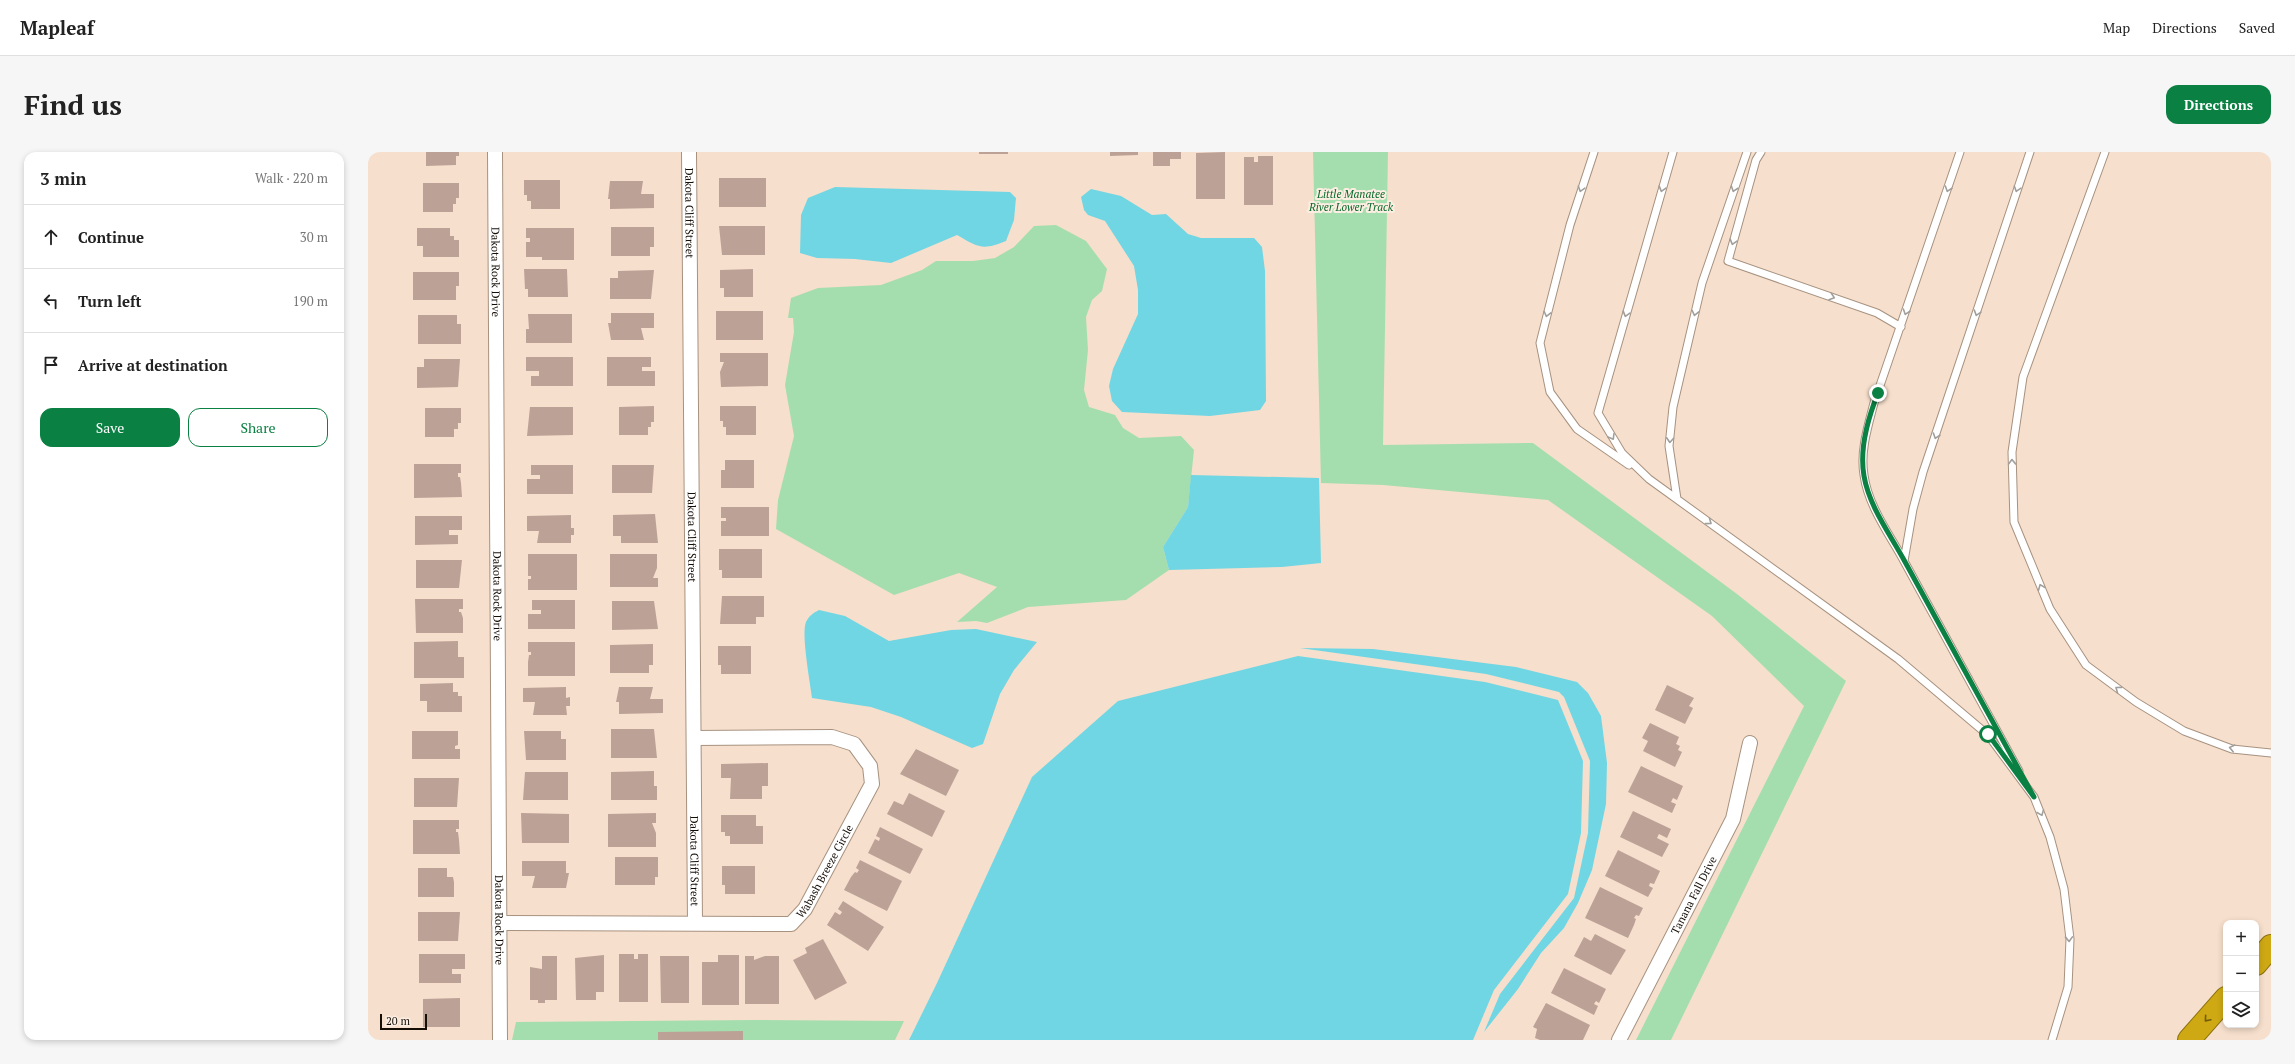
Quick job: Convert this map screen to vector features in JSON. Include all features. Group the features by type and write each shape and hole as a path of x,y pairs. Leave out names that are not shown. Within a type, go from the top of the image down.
{"highway":[{"path":"2259,960 2271,946"},
{"path":"2189,1040 2223,1001"}],"street":[{"name":"Dakota Rock Drive","path":"495,152 500,1040"},
{"name":"Dakota Cliff Street","path":"689,152 695,923"},
{"name":"Wabash Breeze Circle","path":"499,923 790,924 805,908 872,784 870,766 854,744 832,737 694,738"},
{"name":"Tanana Fall Drive","path":"1619,1040 1733,819 1750,743"}],"lane":[{"path":"1594,152 1570,225 1540,343 1550,392 1577,429 1677,499 1904,664 1988,734 2034,797"},
{"path":"1649,479 1622,453 1598,414 1673,152"},
{"path":"1677,499 1669,446 1672,407 1702,283 1746,152"},
{"path":"1761,152 1756,160 1728,261 1877,313 1901,327"},
{"path":"1960,152 1874,403 1863,451 1864,476 1869,496 2034,797 2050,837 2064,890 2070,939 2068,987 2052,1040"},
{"path":"1904,561 1913,509 1923,472 2030,152"},
{"path":"2105,152 2023,377 2012,452 2014,522 2050,609 2086,665 2136,702 2184,731 2232,749 2271,753"}],"green space":[{"name":"Little Manatee River Lower Track","path":"1313,152 1388,152 1383,445 1533,443 1737,594 1846,681 1671,1040 1636,1040 1804,706 1712,616 1548,500 1383,485 1321,483"},
{"path":"1056,225 1086,241 1107,269 1102,291 1092,300 1086,317 1088,350 1084,390 1089,407 1115,415 1123,428 1139,438 1181,436 1194,450 1188,507 1163,547 1169,570 1126,600 1028,607 987,623 976,621 957,622 997,587 959,573 894,595 776,529 778,500 794,436 785,385 794,332 793,318 788,318 791,298 818,288 881,285 922,270 936,261 973,261 995,258 1014,247 1034,226"},
{"path":"752,1020 904,1021 895,1040 512,1040 516,1022"}],"water":[{"path":"835,187 1010,192 1016,198 1014,220 1006,241 998,244 985,247 975,245 957,235 891,263 855,259 817,258 800,253 801,215 808,198"},
{"path":"1091,189 1121,196 1152,215 1166,214 1188,234 1201,238 1254,238 1262,247 1265,271 1266,401 1260,410 1210,416 1122,412 1112,401 1109,386 1113,369 1138,314 1138,290 1134,266 1105,221 1088,215 1084,210 1081,197"},
{"path":"1191,475 1319,478 1321,563 1282,567 1169,570 1163,547 1188,507"},
{"path":"819,610 845,616 889,641 951,630 976,629 1037,642 1014,670 1000,694 983,744 972,748 901,717 871,707 812,698 805,647 805,628 808,618"},
{"path":"1300,648 1373,649 1516,667 1577,682 1588,693 1601,716 1607,763 1606,804 1592,870 1578,903 1564,928 1541,953 1518,989 1484,1032 1500,994 1574,898 1588,833 1590,761 1564,697 1559,692 1486,674"},
{"path":"1298,656 1485,682 1558,700 1583,761 1581,833 1568,894 1494,990 1473,1040 909,1040 937,983 1032,777 1118,701"}],"building":[{"path":"426,152 459,152 459,156 456,156 456,165 426,166"},
{"path":"979,152 1008,152 1008,154 979,154"},
{"path":"1110,152 1138,152 1138,155 1110,156"},
{"path":"1153,152 1181,152 1181,159 1170,159 1170,166 1153,166"},
{"path":"1225,152 1225,199 1196,199 1196,153"},
{"path":"1258,156 1273,156 1273,205 1244,205 1244,157 1254,157 1254,162 1258,162"},
{"path":"719,178 766,178 766,207 719,207"},
{"path":"524,180 560,180 560,209 531,209 531,201 527,201 527,195 524,195"},
{"path":"610,181 643,181 641,194 654,194 654,208 610,209 610,199 608,199"},
{"path":"423,183 459,183 459,198 456,198 456,204 453,204 453,212 423,212"},
{"path":"719,226 765,226 765,255 722,255"},
{"path":"611,227 654,227 654,247 650,247 650,256 611,256"},
{"path":"417,228 450,228 450,236 454,236 454,240 459,240 459,257 423,257 423,246 417,246"},
{"path":"526,228 574,228 574,260 542,260 542,257 526,257 526,242 530,242 530,238 526,238"},
{"path":"524,269 567,269 568,297 528,297 528,289 525,289"},
{"path":"753,269 753,297 724,297 724,288 720,288 720,270"},
{"path":"654,270 651,299 610,299 610,278 618,278 618,271"},
{"path":"413,272 459,272 459,286 456,286 456,300 413,300"},
{"path":"716,311 763,311 763,340 716,340"},
{"path":"611,313 654,313 654,328 641,328 644,340 611,340 608,323 611,323"},
{"path":"528,314 572,314 572,343 526,343 526,329 529,329"},
{"path":"418,315 457,315 457,324 461,324 461,344 418,344"},
{"path":"720,353 768,353 768,386 721,387 720,372 724,362 720,362"},
{"path":"526,357 573,357 573,386 531,386 531,376 539,376 539,371 526,371"},
{"path":"607,357 651,357 651,367 642,367 642,371 655,371 655,386 607,386"},
{"path":"424,359 460,359 458,387 417,388 417,367 424,367"},
{"path":"654,406 654,422 651,422 651,427 648,427 648,435 619,435 619,407"},
{"path":"720,406 756,406 756,435 726,435 726,427 723,427 723,421 720,421"},
{"path":"530,407 573,407 573,435 527,436"},
{"path":"425,408 461,408 461,423 458,423 458,429 454,429 454,437 425,437"},
{"path":"725,460 754,460 754,488 721,488 721,470 725,470"},
{"path":"414,464 461,464 461,473 458,473 458,477 460,477 462,497 414,498"},
{"path":"531,465 573,465 573,494 527,494 527,479 540,479 540,475 531,475"},
{"path":"612,465 654,465 652,493 612,493"},
{"path":"721,507 769,507 769,536 721,536 721,521 726,521 726,518 721,518"},
{"path":"655,514 658,543 621,543 621,536 613,536 613,515"},
{"path":"571,515 571,528 574,528 574,535 571,535 571,543 537,543 539,531 527,531 527,516"},
{"path":"415,516 462,516 462,530 449,530 449,535 458,535 458,544 415,545"},
{"path":"719,549 762,549 762,578 722,578 722,570 719,570"},
{"path":"528,554 577,554 577,590 528,590 528,579 531,579 531,576 528,576"},
{"path":"610,554 657,554 657,568 653,578 658,578 658,587 610,587"},
{"path":"416,560 462,560 459,588 416,588"},
{"path":"722,596 764,596 764,617 756,617 756,624 720,624"},
{"path":"415,599 463,599 463,609 459,609 459,612 461,612 463,618 463,633 416,633"},
{"path":"532,600 575,600 575,629 528,629 528,614 541,614 541,610 532,610"},
{"path":"612,601 654,601 658,629 612,630"},
{"path":"458,641 458,657 464,657 464,678 414,678 414,642"},
{"path":"528,642 575,642 575,676 528,676 528,662 531,652 528,652"},
{"path":"653,644 653,665 649,665 649,673 610,673 610,645"},
{"path":"718,646 751,646 751,674 721,674 721,665 718,665"},
{"path":"453,683 453,692 458,692 458,696 462,696 462,712 427,712 427,701 420,701 420,684"},
{"path":"1667,685 1694,698 1689,706 1693,708 1685,724 1655,710"},
{"path":"566,687 566,698 570,697 570,706 566,706 567,715 533,715 535,702 523,702 523,688"},
{"path":"619,687 653,687 650,699 663,699 663,713 619,714 619,702 616,702"},
{"path":"1650,723 1679,737 1676,744 1680,746 1678,750 1682,752 1675,767 1643,751 1648,741 1642,738"},
{"path":"611,729 654,729 657,758 611,758"},
{"path":"412,731 458,731 458,745 455,746 455,749 460,749 460,759 412,759"},
{"path":"524,731 561,731 561,739 566,739 566,760 526,760"},
{"path":"916,749 959,770 946,796 900,774"},
{"path":"768,763 768,786 762,786 762,799 730,799 731,778 721,778 721,764"},
{"path":"1641,766 1683,786 1677,800 1673,798 1671,802 1676,804 1672,813 1628,792"},
{"path":"654,771 654,786 657,786 657,800 611,800 611,772"},
{"path":"525,772 568,772 568,800 523,800"},
{"path":"414,778 459,778 457,807 414,807"},
{"path":"909,793 945,811 932,837 887,814 894,801 903,805"},
{"path":"1633,811 1671,829 1667,838 1659,834 1657,838 1669,844 1662,857 1620,837"},
{"path":"521,813 569,814 569,843 522,843"},
{"path":"656,813 656,823 652,823 656,833 656,847 608,847 608,814"},
{"path":"721,815 756,815 756,826 763,826 763,844 730,844 730,836 725,836 725,832 721,832"},
{"path":"413,820 459,820 459,829 456,829 456,832 458,832 460,854 413,854"},
{"path":"880,827 923,849 910,874 868,853 875,839 879,841 880,838 876,836"},
{"path":"1618,850 1660,871 1654,884 1650,883 1649,886 1653,888 1648,897 1605,876"},
{"path":"615,857 658,857 658,877 655,877 655,885 615,885"},
{"path":"860,860 902,881 887,911 844,890 851,877 859,870 856,868"},
{"path":"522,861 566,861 566,873 569,873 566,888 532,888 535,876 522,876"},
{"path":"722,866 755,866 755,894 725,894 725,885 722,885"},
{"path":"418,868 447,868 447,877 453,877 454,897 418,897"},
{"path":"1600,887 1643,908 1639,916 1636,915 1634,918 1636,919 1628,938 1585,918"},
{"path":"843,901 884,927 868,951 827,925 835,912 840,915 842,912 838,909"},
{"path":"418,912 460,912 458,941 418,941"},
{"path":"1595,934 1626,950 1611,975 1574,956 1584,937 1591,941"},
{"path":"823,939 847,983 815,1000 793,960 807,953 805,948"},
{"path":"419,954 465,954 465,969 452,969 452,974 461,974 461,983 419,983"},
{"path":"619,954 634,954 634,959 638,959 638,954 648,954 648,1002 619,1002"},
{"path":"604,955 604,992 596,992 596,1000 576,1000 575,958"},
{"path":"718,955 739,955 739,1005 702,1005 702,962 718,962"},
{"path":"542,956 557,956 557,1000 545,1000 545,1003 538,1003 538,1000 530,1000 530,967 542,969"},
{"path":"660,956 689,956 689,1003 661,1003"},
{"path":"745,956 754,956 754,960 765,956 779,956 779,1004 745,1004"},
{"path":"1564,968 1606,989 1599,1003 1596,1001 1594,1004 1598,1006 1594,1015 1551,993"},
{"path":"460,998 460,1027 423,1027 423,999"},
{"path":"1546,1003 1590,1025 1583,1040 1540,1040 1535,1038 1537,1029 1533,1027"},
{"path":"743,1031 743,1040 658,1040 658,1032"}],"route":[{"path":"1878,393 1865,435 1863,451 1864,476 1869,496 1918,590 2034,797 1988,734"}]}
